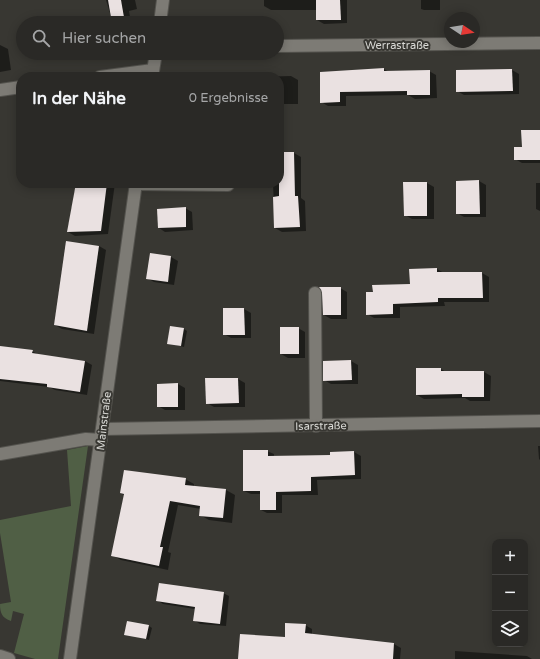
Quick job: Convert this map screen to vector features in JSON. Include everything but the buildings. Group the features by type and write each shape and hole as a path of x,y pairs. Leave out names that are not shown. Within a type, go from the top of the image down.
{"street":[{"path":"161,16 163,0"},
{"name":"Werrastraße","path":"284,46 540,43"},
{"path":"153,72 155,60"},
{"path":"0,90 16,88"},
{"name":"Mainstraße","path":"70,659 135,188"},
{"path":"315,293 316,426"},
{"name":"Isarstraße","path":"0,454 86,439 102,434 187,426 316,426 540,421"},
{"path":"0,656 9,659"}],"green space":[{"path":"88,446 58,659 35,659 14,653 24,614 13,611 11,621 2,615 0,610 0,604 11,602 0,533 0,520 71,506 67,450"}]}
